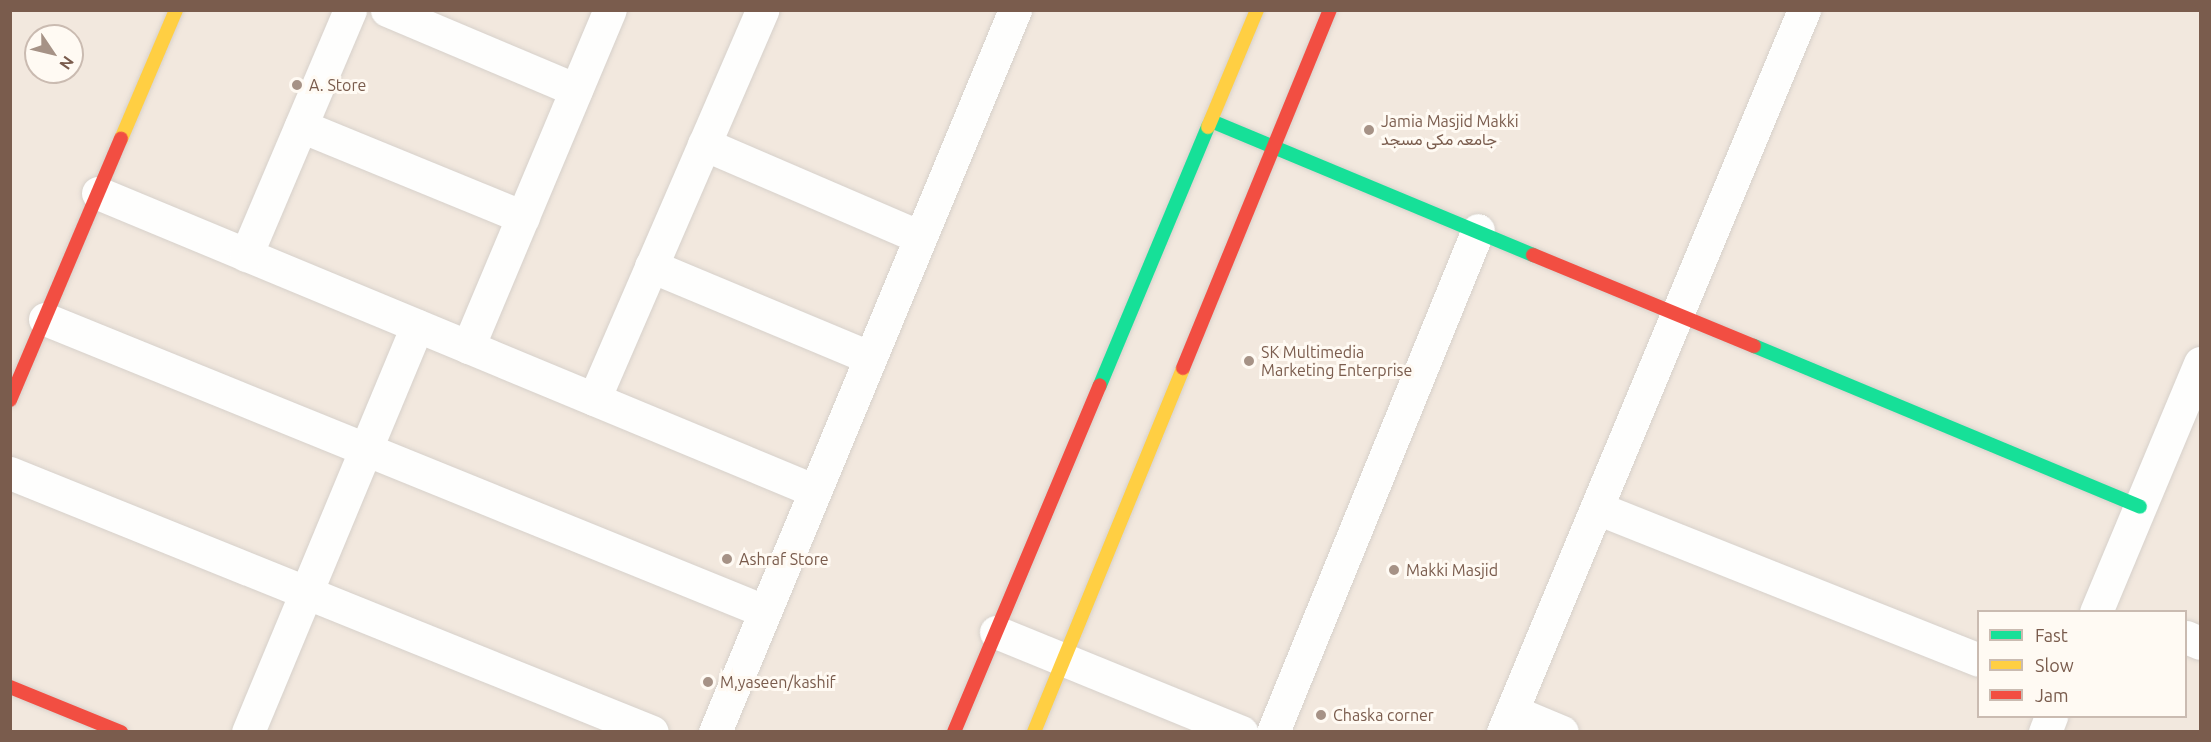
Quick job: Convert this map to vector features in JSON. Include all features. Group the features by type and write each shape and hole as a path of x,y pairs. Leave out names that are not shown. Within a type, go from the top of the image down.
{"street":[{"path":"10,400 176,10"},
{"path":"246,255 350,10"},
{"path":"387,10 576,90"},
{"path":"468,347 610,10"},
{"path":"594,399 762,10"},
{"path":"715,732 813,490 1015,10"},
{"path":"954,732 1257,10"},
{"path":"1034,732 1330,10"},
{"path":"1562,732 1508,721 1804,10"},
{"path":"1211,121 2140,507"},
{"path":"300,126 523,217"},
{"path":"704,144 920,237"},
{"path":"98,193 813,490"},
{"path":"1273,732 1478,230"},
{"path":"651,267 869,357"},
{"path":"45,319 764,611"},
{"path":"248,732 417,326"},
{"path":"2105,609 2140,507 2200,363"},
{"path":"10,473 652,732"},
{"path":"1596,508 1977,660"},
{"path":"996,632 1241,732"},
{"path":"10,687 121,732"},
{"path":"2045,732 2051,718"}],"shaded area":[{"path":"10,11 2200,11 2200,731 11,731"}],"traffic: fast":[{"path":"1211,121 1533,255"},
{"path":"1100,385 1208,127"},
{"path":"1754,346 2140,507"}],"traffic: slow":[{"path":"121,139 176,10"},
{"path":"1208,127 1257,10"},
{"path":"1034,732 1183,368"}],"traffic: jam":[{"path":"1183,368 1330,10"},
{"path":"10,400 121,139"},
{"path":"1533,255 1754,346"},
{"path":"954,732 1100,385"},
{"path":"10,687 121,732"}],"place":[{"name":"A. Store","path":"297,85"},
{"name":"Jamia Masjid Makki جامعہ مکی مسجد","path":"1369,130"},
{"name":"SK Multimedia Marketing Enterprise","path":"1249,361"},
{"name":"Ashraf Store","path":"727,559"},
{"name":"Makki Masjid","path":"1394,570"},
{"name":"M,yaseen/kashif","path":"708,682"},
{"name":"Chaska corner","path":"1321,715"}]}
